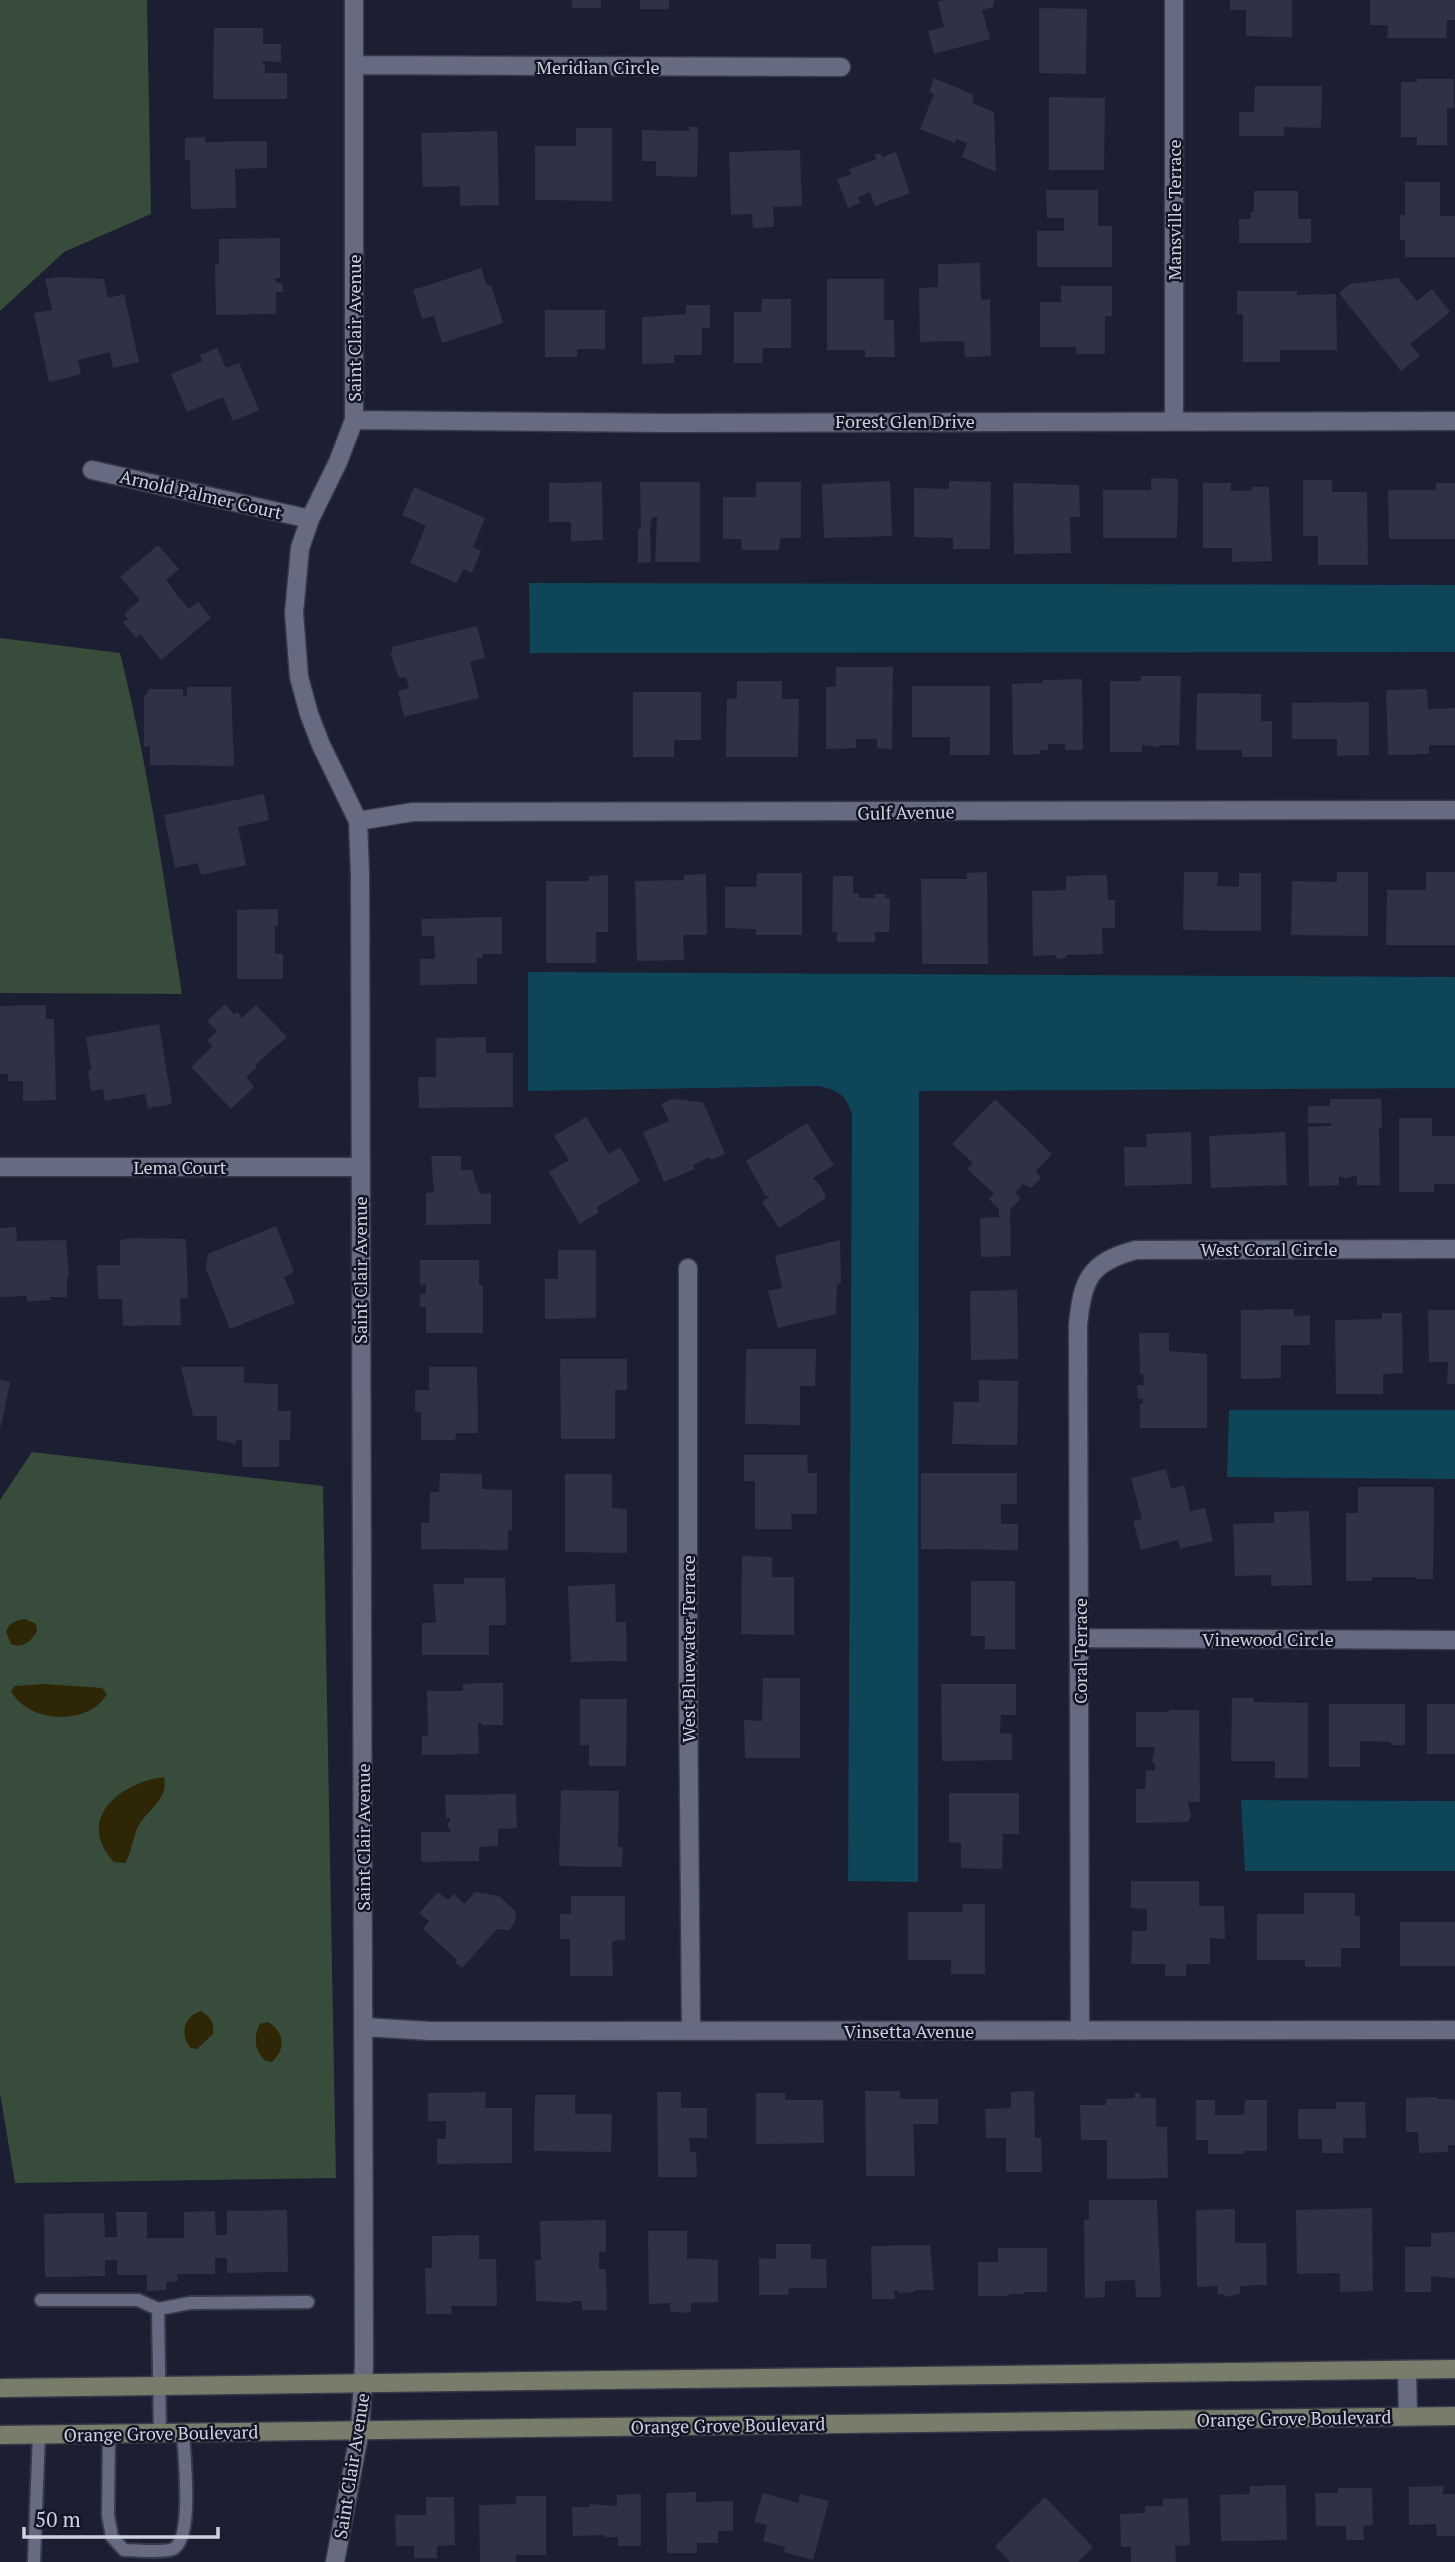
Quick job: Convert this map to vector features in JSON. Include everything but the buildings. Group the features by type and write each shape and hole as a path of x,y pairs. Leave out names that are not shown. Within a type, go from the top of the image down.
{"street":[{"name":"Saint Clair Avenue","path":"335,2562 360,2430 364,2383 360,873 358,821 321,745 299,677 295,645 295,582 300,548 310,519 338,462 354,420 354,0"},
{"name":"Mansville Terrace","path":"1174,0 1174,421"},
{"name":"Meridian Circle","path":"354,65 841,67"},
{"name":"Forest Glen Drive","path":"354,420 668,423 1455,421"},
{"name":"Arnold Palmer Court","path":"92,470 310,519"},
{"name":"Gulf Avenue","path":"358,821 412,812 1455,810"},
{"name":"Lema Court","path":"0,1167 359,1167"},
{"name":"West Coral Circle","path":"1090,1274 1112,1256 1136,1250 1455,1249"},
{"name":"West Bluewater Terrace","path":"688,1268 691,2030"},
{"name":"Coral Terrace","path":"1080,2031 1078,1326 1081,1300 1090,1274"},
{"name":"Vinewood Circle","path":"1080,1638 1455,1640"},
{"name":"Vinsetta Avenue","path":"364,2026 430,2031 1455,2030"},
{"path":"0,2388 1455,2369"},
{"path":"1408,2370 1408,2416"},
{"name":"Orange Grove Boulevard","path":"0,2435 1455,2416"}],"lane":[{"path":"41,2300 138,2300 158,2309 190,2304 308,2302"},
{"path":"158,2309 160,2433"},
{"path":"109,2434 108,2515 112,2538 124,2550 171,2550 180,2543 186,2524 183,2433"},
{"path":"34,2562 39,2434"}],"green space":[{"path":"0,0 147,0 151,214 64,252 0,311"},
{"path":"0,638 120,653 147,780 182,994 0,993"},
{"path":"32,1452 323,1486 336,2178 15,2183 0,2093 0,1500"}],"sand":[{"path":"25,1619 36,1624 37,1631 27,1643 11,1644 7,1629 13,1622"},
{"path":"44,1684 102,1688 107,1694 87,1712 59,1717 31,1710 11,1691 15,1686"},
{"path":"164,1777 164,1791 139,1825 125,1863 114,1862 103,1846 99,1831 101,1818 108,1805 132,1786"},
{"path":"201,2011 212,2021 213,2034 197,2049 191,2048 185,2037 185,2026 195,2013"},
{"path":"268,2022 278,2031 282,2041 280,2052 272,2062 262,2057 256,2044 260,2024"}],"water":[{"path":"529,583 1455,585 1455,652 530,653"},
{"path":"528,972 1455,977 1455,1088 919,1091 918,1882 848,1881 850,1108 840,1094 817,1086 528,1091"},
{"path":"1229,1410 1455,1410 1455,1479 1227,1477"},
{"path":"1241,1800 1455,1801 1455,1871 1245,1871"}]}
